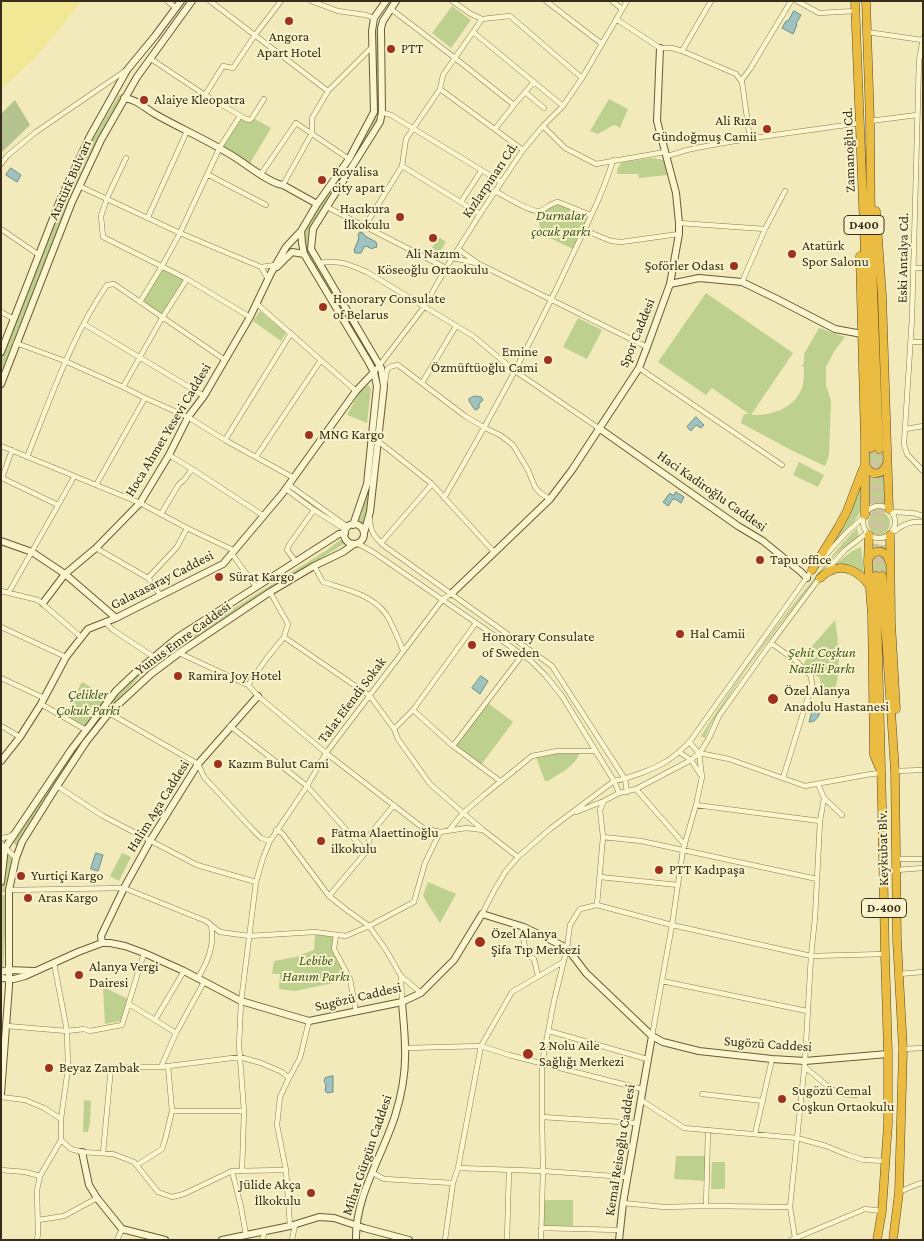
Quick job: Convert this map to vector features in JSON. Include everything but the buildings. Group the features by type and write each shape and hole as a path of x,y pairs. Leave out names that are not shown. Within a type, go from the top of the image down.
{"highway":[{"name":"Zamanoğlu Cd.","path":"855,1 875,449 867,32"},
{"name":"D400","path":"866,1 867,32"},
{"path":"871,180 875,200 882,295 890,510"},
{"path":"863,192 860,231 865,462 864,516"},
{"path":"865,462 869,471 876,473 885,469 887,463"},
{"path":"812,570 847,511 865,462"},
{"path":"868,534 874,755 882,774"},
{"path":"891,534 890,564 897,755 895,771"},
{"path":"868,563 872,554 879,552 886,554 890,564"},
{"path":"820,578 831,570 847,569 863,577 870,586"},
{"name":"Keykubat Blv.","path":"877,1240 882,1211 888,1124 879,576 895,771 896,870 903,1049 899,1192 892,1240"}],"street":[{"path":"166,1 176,8"},
{"name":"Atatürk Bulvarı","path":"1,352 61,198 90,136 126,70 181,1"},
{"name":"Atatürk Bulvarı","path":"1,384 79,186 101,140 137,77 192,1"},
{"path":"210,1 328,91"},
{"path":"205,95 223,66 233,68 255,35 282,1"},
{"path":"312,1 338,11 366,15 383,21"},
{"path":"386,1 374,18 372,31 374,112 391,115 501,182"},
{"path":"384,386 380,366 311,249 313,229 380,122 382,112 381,28 383,21 396,1"},
{"path":"452,1 470,14 482,19 510,16 582,78"},
{"path":"546,1 602,44"},
{"path":"612,1 622,9"},
{"name":"Kızlarpınarı Cd.","path":"374,372 424,307 480,214 523,150 563,106 582,78 627,1"},
{"path":"682,51 711,1"},
{"path":"741,81 791,1"},
{"path":"797,1 819,13 855,11"},
{"path":"391,9 514,105"},
{"path":"365,226 402,166 406,139 440,89 443,76 482,19"},
{"path":"616,20 660,48 672,48 682,51 736,74 741,81 750,139"},
{"path":"473,32 563,106"},
{"path":"867,32 923,39"},
{"name":"Eski Antalya Cd.","path":"923,39 919,61 914,268 904,444 907,454 923,471"},
{"path":"283,185 312,133 312,118 328,91 372,47"},
{"name":"Spor Caddesi","path":"451,594 550,499 600,429 639,368 670,284 679,234 676,194 657,122 660,48"},
{"path":"151,59 205,95 248,120 254,116 264,99"},
{"path":"1,164 7,156 36,132 126,70 133,70 137,77"},
{"path":"495,130 534,82"},
{"path":"120,83 124,87 130,88 134,100"},
{"path":"440,89 523,150"},
{"path":"525,92 544,108"},
{"path":"124,98 134,100 154,113 220,147 261,174 317,204"},
{"name":"Hoca Ahmet Yesevi Caddesi","path":"43,604 66,574 96,548 140,503 169,455 188,417 204,396 250,317 275,265 286,247 301,231 317,204 349,159 374,112"},
{"path":"870,121 917,115"},
{"path":"140,302 180,233 220,147 240,116"},
{"path":"261,174 296,123 349,159"},
{"path":"543,126 566,148 596,164 860,123"},
{"path":"148,217 188,131"},
{"path":"126,158 107,198 101,216 103,237 187,279 250,317"},
{"path":"444,498 485,428 552,300 608,178 613,160"},
{"path":"402,166 480,214"},
{"path":"461,202 481,171"},
{"path":"207,174 266,205"},
{"path":"79,186 180,233 261,267 270,276"},
{"path":"495,191 535,211 540,211 552,203 558,202 591,215"},
{"path":"742,282 765,229 785,191"},
{"path":"327,207 446,268"},
{"path":"679,223 765,229"},
{"path":"1,229 38,255"},
{"path":"584,230 611,241 621,242 679,234"},
{"path":"301,231 304,254 368,361 374,372 377,386 367,484 345,536 348,541 373,552 530,660 562,696 614,781 619,793"},
{"path":"458,249 479,264 647,347"},
{"name":"Hoca Ahmet Yesevi Caddesi","path":"270,276 292,252 304,254"},
{"path":"453,258 479,264"},
{"path":"319,263 333,260 349,264 367,272 473,336 515,371 600,429"},
{"path":"261,267 275,265"},
{"path":"914,268 923,268"},
{"path":"670,284 699,278 742,282 835,329 862,334"},
{"path":"123,387 162,318 187,279"},
{"path":"27,456 65,361 100,294 109,284 114,284 225,360"},
{"path":"257,304 356,391"},
{"path":"1,312 14,319"},
{"path":"84,324 204,396"},
{"path":"422,383 456,326"},
{"path":"225,440 291,334"},
{"path":"911,342 923,342"},
{"path":"16,343 65,361 188,417 294,478"},
{"path":"256,457 321,360"},
{"path":"550,499 540,493 535,487 528,470 513,445 500,435 465,416 398,365 387,369 370,512 370,527 375,538 552,666 625,779 627,792"},
{"path":"639,368 782,464"},
{"name":"Galatasaray Caddesi","path":"1,760 20,737 66,656 88,629 116,618 223,564 287,487 356,391 374,372"},
{"path":"96,485 145,398"},
{"path":"906,429 923,426"},
{"name":"Haci Kadiroğlu Caddesi","path":"600,429 738,526 763,541 807,578"},
{"path":"378,441 432,484 494,552"},
{"path":"1,446 140,503 233,552 256,587"},
{"path":"12,450 2,478 58,505"},
{"path":"169,455 264,516"},
{"path":"161,514 179,484 192,469"},
{"path":"9,592 74,477"},
{"path":"380,543 432,484"},
{"path":"287,487 348,529"},
{"path":"287,487 314,510 348,529"},
{"path":"482,914 506,871 518,857 550,829 614,781 625,779 666,762 689,742 812,570 868,511 876,506 923,516"},
{"path":"296,562 287,550 314,510"},
{"path":"890,510 896,520 891,534"},
{"path":"355,544 363,538 370,512"},
{"path":"864,516 863,526 868,534 877,539 886,538 900,526 912,522 923,522"},
{"path":"348,529 356,525 364,533"},
{"path":"148,578 177,547 187,528"},
{"name":"Yunus Emre Caddesi","path":"1,882 3,846 15,833 71,750 116,691 178,637 348,529"},
{"path":"568,816 619,793 636,789 691,760 699,753 709,738 719,716 820,578 835,559 868,534"},
{"path":"1,541 32,552 66,574 116,618"},
{"name":"Yunus Emre Caddesi","path":"1,1096 7,1026 5,971 9,890 16,858 22,842 57,786 86,742 109,713 151,674 270,592 355,544"},
{"path":"96,548 148,578 160,596"},
{"path":"314,566 323,582 359,593 376,603 386,615 403,650"},
{"path":"1,590 38,600 81,637"},
{"path":"248,685 266,658 284,637 288,624 270,592"},
{"name":"Talat Efendi Sokak","path":"242,1171 244,1111 239,1045 241,1001 256,882 270,841 326,754 403,650 443,599 451,594"},
{"path":"105,622 113,630 154,657"},
{"path":"394,729 413,710 476,622"},
{"path":"1,627 66,656"},
{"path":"284,637 370,696 430,784 483,830 518,857"},
{"path":"771,643 796,661 811,676 812,684 783,778"},
{"path":"179,653 248,685 258,696 326,754 423,828 440,832 466,828 483,830"},
{"path":"453,746 522,654"},
{"path":"1,678 42,701 86,730"},
{"name":"Halim Aga Caddesi","path":"102,943 101,936 124,888 150,840 198,764 258,696"},
{"path":"413,710 453,746 500,781"},
{"path":"109,713 198,764 204,777 252,830 261,838 270,841"},
{"path":"1,726 20,737"},
{"path":"230,726 306,786 366,852"},
{"path":"652,1036 684,848 702,777 699,753 689,742"},
{"path":"450,829 463,813 532,756 557,751 595,751"},
{"path":"679,752 691,760 702,777"},
{"path":"699,753 729,759 805,786 871,774 882,774"},
{"path":"895,771 923,770"},
{"path":"818,784 824,798 842,815"},
{"path":"57,786 102,816 197,865 256,882"},
{"path":"636,789 684,848"},
{"path":"824,798 820,821 805,1064 790,1208 793,1239 865,1209 882,1211"},
{"path":"598,905 603,837 600,810 604,801"},
{"path":"329,896 366,852 371,833 394,805"},
{"path":"696,805 820,821"},
{"path":"276,830 282,833 329,896 369,926 401,976 420,993"},
{"path":"9,890 124,888 206,921 220,932 249,936 315,932 346,936 414,902 425,863 440,832"},
{"path":"1,838 15,833"},
{"path":"603,837 684,848 817,879"},
{"path":"3,846 16,858"},
{"path":"896,859 923,859"},
{"path":"896,870 923,868"},
{"path":"600,877 678,885"},
{"path":"541,1240 543,1171 542,1064 554,1001 567,948 570,925 580,909 598,905 672,925 811,956 884,954"},
{"name":"Sugözü Caddesi","path":"6,980 38,971 102,943 110,943 144,953 184,971 241,1001 309,1021 402,1002 420,993 454,960 482,914 524,927 567,948 586,973 652,1036 663,1042 699,1052 805,1064 888,1054"},
{"path":"161,1067 201,980 212,943 213,933 211,925"},
{"path":"524,927 523,937 525,946 529,956 534,959 538,976"},
{"path":"336,935 334,949 350,979 356,1012"},
{"path":"7,1026 67,1031 84,1029 90,1031 122,1024 144,953"},
{"path":"445,1240 452,1183 458,1168 481,1046 512,992 563,962"},
{"path":"36,1240 38,1234 38,1190 40,1176 61,1140 60,1119 68,1068 67,1031 54,963"},
{"path":"5,971 38,971"},
{"path":"154,1020 184,971"},
{"path":"899,974 923,972"},
{"path":"401,976 402,1002"},
{"path":"662,981 808,1011"},
{"name":"Mihat Gürgün Caddesi","path":"356,1240 356,1226 360,1206 395,1116 403,1084 405,1048 402,1002"},
{"path":"129,1004 176,1034"},
{"path":"292,1240 293,1226 286,1170 277,1125 280,1097 300,1058 309,1021"},
{"path":"549,1032 648,1059"},
{"name":"Kemal Reisoğlu Caddesi","path":"619,1240 627,1177 652,1036"},
{"path":"405,1048 481,1046 542,1064 642,1089"},
{"path":"903,1049 923,1048"},
{"path":"68,1068 161,1067 240,1057 261,1063 282,1072 289,1078"},
{"path":"755,1134 772,1059"},
{"path":"805,1064 831,1089 840,1094 856,1095"},
{"path":"137,1165 162,1149 166,1140 172,1111 168,1066"},
{"path":"103,1153 110,1067"},
{"path":"702,1094 763,1100"},
{"path":"1,1096 26,1100 44,1108 60,1119"},
{"path":"640,1100 684,1128 797,1138 864,1160 886,1161"},
{"path":"172,1111 244,1111"},
{"path":"542,1117 637,1122"},
{"path":"706,1206 708,1130"},
{"path":"61,1140 71,1149 82,1152 103,1153 134,1162 158,1192 172,1197 184,1194 232,1171 286,1170"},
{"path":"82,1152 89,1185 122,1229 165,1240"},
{"path":"458,1168 543,1171 627,1177"},
{"path":"1,1170 25,1172 40,1176"},
{"path":"508,1240 509,1170"},
{"path":"232,1171 246,1235"},
{"path":"373,1173 384,1179 452,1183"},
{"path":"899,1192 923,1183"},
{"path":"38,1220 64,1216 97,1198"},
{"path":"623,1203 664,1207 790,1208"},
{"path":"222,1240 293,1226 319,1217 334,1218 409,1240"},
{"path":"541,1228 620,1230"},
{"path":"118,1240 122,1229"},
{"path":"262,1240 265,1231"}],"green space":[{"path":"452,6 471,20 451,48 432,33"},
{"path":"376,30 379,30 379,105 376,104"},
{"path":"119,95 122,97 85,164 1,372 1,359 67,191 90,144"},
{"path":"609,99 628,109 620,128 615,125 598,134 590,131"},
{"path":"15,100 30,125 1,153 1,114"},
{"path":"240,117 253,118 271,128 249,165 222,147"},
{"path":"374,117 377,118 375,127 311,225 308,240 309,249 374,363 372,363 306,254 304,240 307,226 371,127"},
{"path":"652,158 664,160 667,175 639,178 638,174 617,174 618,168 623,162"},
{"name":"Durnalar çocuk parkı","path":"558,203 589,216 573,249 541,234 538,217 541,212"},
{"path":"439,237 446,242 438,255 430,251"},
{"path":"163,268 184,279 162,316 142,302"},
{"path":"706,293 793,353 751,415 773,413 787,407 797,397 803,382 804,367 802,366 804,354 819,328 845,337 826,367 826,385 831,401 829,455 825,466 741,423 744,414 749,414 712,388 706,395 658,362"},
{"path":"260,311 286,333 281,341 253,321"},
{"path":"578,318 602,330 587,359 563,347"},
{"path":"367,386 371,389 367,423 347,415 360,391"},
{"path":"379,389 382,389 370,493 364,526 357,524 367,493"},
{"path":"868,451 884,451 885,464 882,469 874,471 868,465"},
{"path":"799,462 824,475 818,487 793,475"},
{"path":"885,472 885,499 869,500 868,473"},
{"path":"861,479 860,512 854,522 825,552"},
{"path":"875,512 883,512 890,519 890,527 883,534 875,534 868,527 868,519"},
{"path":"857,528 859,537 836,554 781,623 745,671 710,726 705,738 701,736 739,678 779,622"},
{"path":"344,537 347,542 212,626 140,676 104,715 44,801 17,846 12,842 76,748 115,698 141,671 188,637 327,550"},
{"path":"861,547 864,573 848,564 836,564 852,551"},
{"path":"881,554 887,561 887,574 871,574 872,557"},
{"name":"Şehit Coşkun Nazilli Parkı","path":"835,620 839,656 838,676 834,691 821,690 820,678 803,666 813,645"},
{"name":"Çelikler Çokuk Parki","path":"82,682 109,697 86,728 64,716"},
{"path":"488,703 513,722 481,765 456,746"},
{"path":"557,752 580,752 571,765 548,781 545,781 536,757"},
{"path":"6,852 14,859 7,893 2,892"},
{"path":"122,853 131,857 119,881 110,876"},
{"path":"428,882 456,894 440,923 423,895"},
{"path":"2,895 7,895 3,975 1,975"},
{"name":"Lebibe Hanım Parkı","path":"315,934 333,936 332,950 348,980 295,991 279,989 280,974 272,974 274,961 295,957 314,950"},
{"path":"103,987 128,999 121,1021 105,1024"},
{"path":"84,1100 91,1101 88,1132 83,1132"},
{"path":"676,1156 706,1156 705,1181 674,1179"},
{"path":"712,1162 725,1162 725,1189 711,1189"},
{"path":"544,1200 573,1200 573,1228 543,1227"}],"sand":[{"path":"4,1 79,1 78,6 36,57 1,89 1,4"}],"water":[{"path":"794,11 801,15 793,34 782,28"},
{"path":"11,168 21,175 17,182 6,175"},
{"path":"360,232 376,242 377,247 372,249 366,246 361,253 355,253 354,250"},
{"path":"475,396 481,397 483,400 479,404 479,408 475,410 469,399"},
{"path":"696,417 704,425 701,428 696,425 691,431 687,427"},
{"path":"676,492 684,497 681,503 673,499 668,506 663,502 670,493 674,495"},
{"path":"481,676 488,681 480,694 472,688"},
{"path":"820,706 822,709 817,718 809,722 813,708"},
{"path":"96,853 103,855 98,871 91,869"},
{"path":"333,1076 333,1092 327,1093 325,1091 325,1078"}],"tunnel":[{"path":"871,448 876,576"},
{"path":"879,449 882,576"}],"place":[{"name":"Angora Apart Hotel","path":"289,21"},
{"name":"PTT","path":"391,49"},
{"name":"Alaiye Kleopatra","path":"144,100"},
{"name":"Ali Rıza Gündoğmuş Camii","path":"767,129"},
{"name":"Royalisa city apart","path":"322,180"},
{"name":"Hacıkura İlkokulu","path":"400,217"},
{"name":"Ali Nazım Köseoğlu Ortaokulu","path":"433,238"},
{"name":"Atatürk Spor Salonu","path":"792,254"},
{"name":"Şoförler Odası","path":"734,266"},
{"name":"Honorary Consulate of Belarus","path":"323,307"},
{"name":"Emine Özmüftüoğlu Cami","path":"548,360"},
{"name":"MNG Kargo","path":"309,435"},
{"name":"Tapu office","path":"760,560"},
{"name":"Sürat Kargo","path":"219,577"},
{"name":"Hal Camii","path":"680,634"},
{"name":"Honorary Consulate of Sweden","path":"472,645"},
{"name":"Ramira Joy Hotel","path":"178,676"},
{"name":"Özel Alanya Anadolu Hastanesi","path":"773,699"},
{"name":"Kazım Bulut Cami","path":"218,764"},
{"name":"Fatma Alaettinoğlu ilkokulu","path":"321,841"},
{"name":"PTT Kadıpaşa","path":"659,870"},
{"name":"Yurtiçi Kargo","path":"21,876"},
{"name":"Aras Kargo","path":"28,898"},
{"name":"Özel Alanya Şifa Tıp Merkezi","path":"480,942"},
{"name":"Alanya Vergi Dairesi","path":"79,975"},
{"name":"2 Nolu Aile Sağlığı Merkezi","path":"528,1054"},
{"name":"Beyaz Zambak","path":"49,1068"},
{"name":"Sugözü Cemal Coşkun Ortaokulu","path":"782,1099"},
{"name":"Jülide Akça İlkokulu","path":"311,1193"}]}
